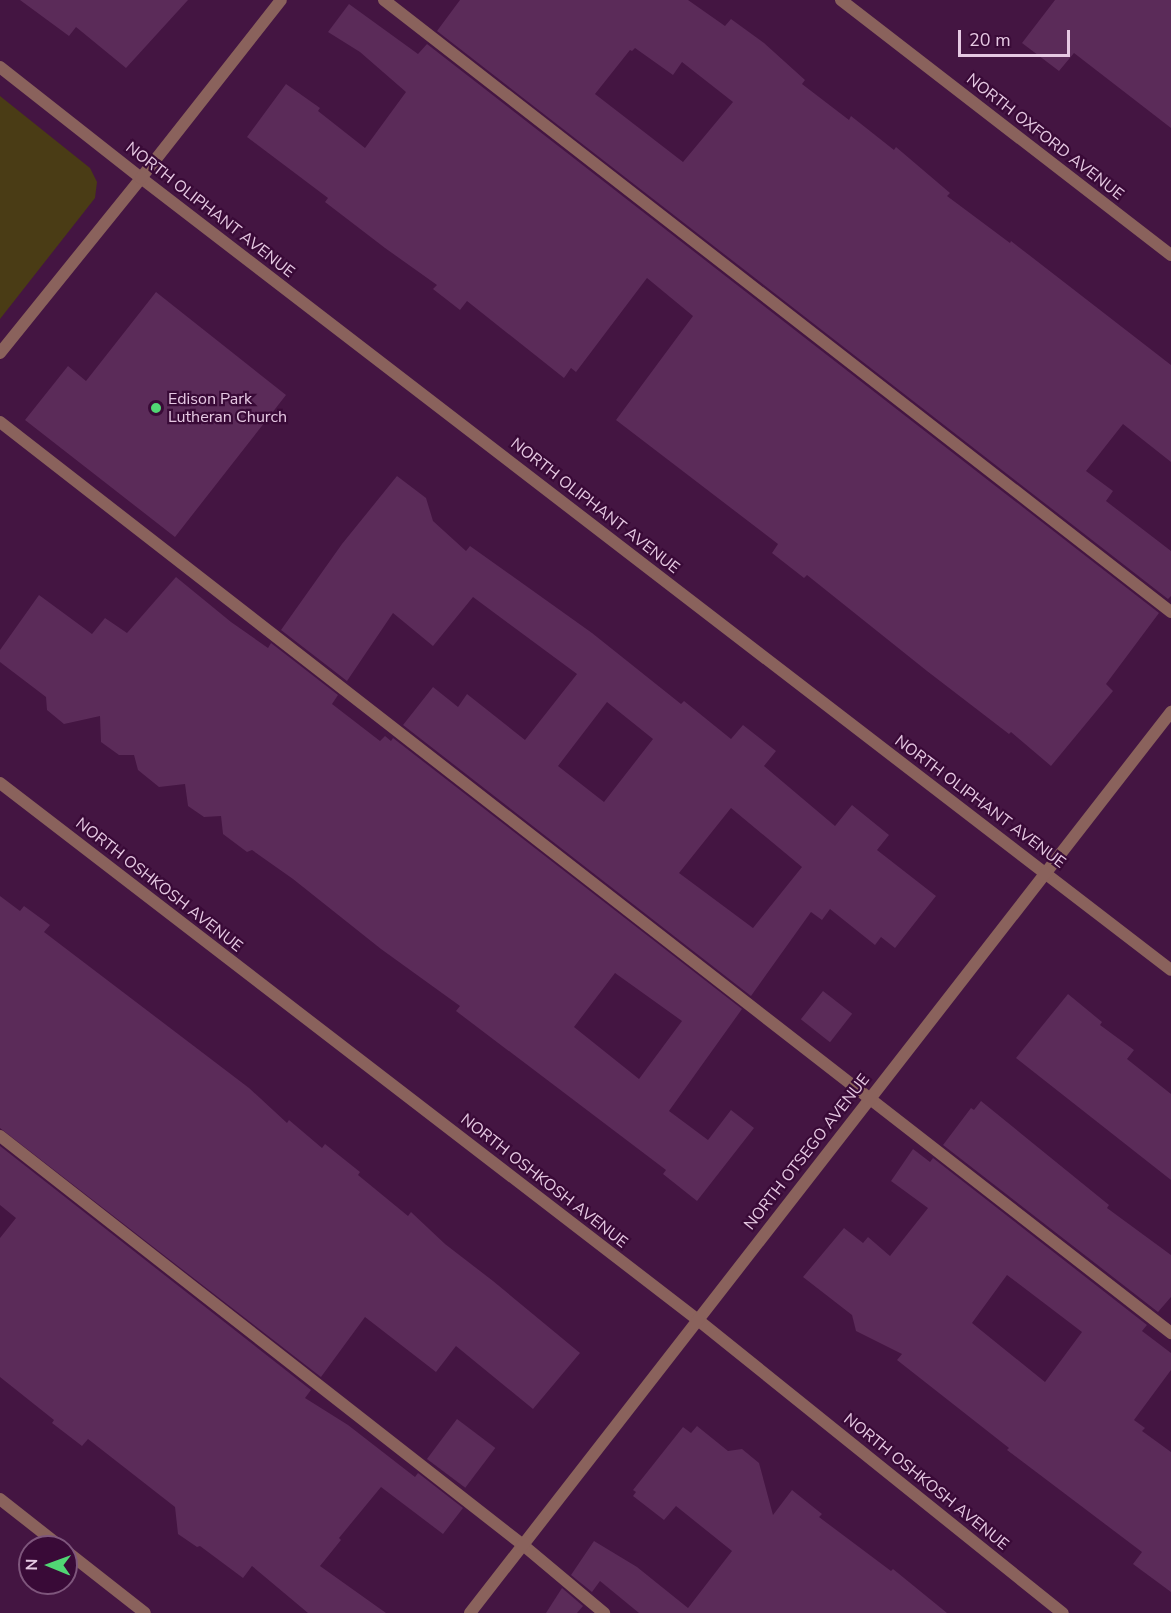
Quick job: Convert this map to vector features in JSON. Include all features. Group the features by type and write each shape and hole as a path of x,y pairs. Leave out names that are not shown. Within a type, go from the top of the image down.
{"street":[{"path":"0,353 281,0"},
{"path":"384,0 1171,612"},
{"name":"NORTH OXFORD AVENUE","path":"842,0 1171,255"},
{"name":"NORTH OLIPHANT AVENUE","path":"0,67 1171,970"},
{"path":"0,422 871,1097 1171,1333"},
{"name":"NORTH OTSEGO AVENUE","path":"470,1613 1171,712"},
{"name":"NORTH OSHKOSH AVENUE","path":"0,783 698,1320 1063,1613"},
{"path":"0,1136 523,1545 604,1613"},
{"path":"0,1499 46,1535"},
{"path":"78,1560 145,1613"}],"shaded area":[{"path":"0,96 90,168 97,182 95,198 0,319"}],"building":[{"path":"20,0 188,0 126,68 76,27 69,36"},
{"path":"460,0 688,0 725,26 731,19 764,43 805,80 802,84 849,120 851,116 894,150 896,147 950,193 947,196 1010,243 1011,241 1171,365 1171,462 1123,424 1086,471 1113,491 1106,501 1171,551 1171,596 1168,599 437,31","holes":["635,48 673,75 682,62 733,102 683,162 595,94 630,50"]},
{"path":"1055,0 1171,0 1171,128 1074,53 1059,71 1022,43"},
{"path":"349,4 418,54 427,44 1159,613 1106,684 1113,691 1051,766 1011,732 1009,734 927,671 807,575 804,578 772,553 778,544 616,420 693,316 647,278 576,372 571,368 564,378 467,301 460,310 433,289 437,285 325,202 328,198 247,137 286,84 320,108 318,111 365,148 406,92 360,52 328,32"},
{"name":"Edison Park Lutheran Church","path":"156,292 286,395 175,537 25,420 68,366 86,381"},
{"path":"397,476 426,498 433,521 466,551 470,546 592,633 681,704 684,701 731,739 743,725 776,751 764,766 835,826 852,805 889,835 877,850 936,896 895,948 881,937 875,945 830,909 822,920 811,912 751,996 403,725 433,687 458,707 467,694 525,740 577,674 473,597 433,646 393,613 347,681 281,630 342,544","holes":["607,702 653,739 604,802 558,766","731,808 802,867 753,928 679,873"]},
{"path":"176,577 231,622 268,648 271,643 338,695 332,704 380,741 385,736 391,741 393,738 742,1009 669,1111 708,1140 731,1110 754,1128 697,1201 663,1174 666,1170 456,1011 460,1006 381,949 293,879 252,850 247,852 223,834 221,816 204,817 188,806 185,784 159,787 138,770 134,755 119,755 101,742 100,716 64,724 47,710 46,697 0,662 0,650 39,595 92,634 105,618 127,633","holes":["615,973 682,1021 639,1079 574,1027"]},
{"path":"0,896 20,911 24,906 50,925 44,932 249,1088 287,1123 289,1120 322,1148 325,1144 408,1216 411,1212 445,1244 580,1353 533,1409 456,1346 436,1372 365,1317 321,1377 0,1128"},
{"path":"823,991 852,1014 830,1042 801,1019"},
{"path":"1068,994 1102,1022 1100,1025 1134,1050 1127,1059 1171,1094 1171,1180 1016,1058"},
{"path":"981,1101 1109,1205 1107,1208 1171,1255 1171,1297 1158,1312 943,1145 971,1108 974,1110"},
{"path":"0,1146 311,1390 305,1398 348,1425 415,1477 418,1473 463,1508 443,1534 381,1487 339,1538 341,1540 320,1566 386,1613 308,1613 252,1566 243,1578 200,1546 197,1547 178,1534 175,1507 88,1439 82,1446 52,1423 54,1420 0,1377 0,1238 16,1218 0,1205"},
{"path":"913,1149 930,1162 933,1158 1147,1325 1142,1331 1171,1353 1171,1370 1134,1420 1145,1428 1142,1431 1171,1452 1171,1592 1133,1564 1142,1552 1007,1450 1009,1448 897,1360 902,1354 856,1331 852,1315 803,1277 844,1228 863,1243 868,1237 890,1256 928,1208 891,1181","holes":["1007,1275 1082,1332 1045,1382 972,1323"]},
{"path":"457,1419 495,1448 465,1488 427,1459"},
{"path":"697,1426 728,1451 742,1449 759,1463 773,1515 792,1490 822,1514 819,1517 891,1571 893,1569 947,1613 639,1613 600,1581 592,1592 571,1575 594,1541 637,1567 688,1608 732,1551 676,1506 664,1520 633,1496 636,1492 633,1490 683,1427 691,1433"},
{"path":"562,1588 583,1606 577,1613 546,1613"}],"place":[{"name":"Edison Park Lutheran Church","path":"156,408"}]}
